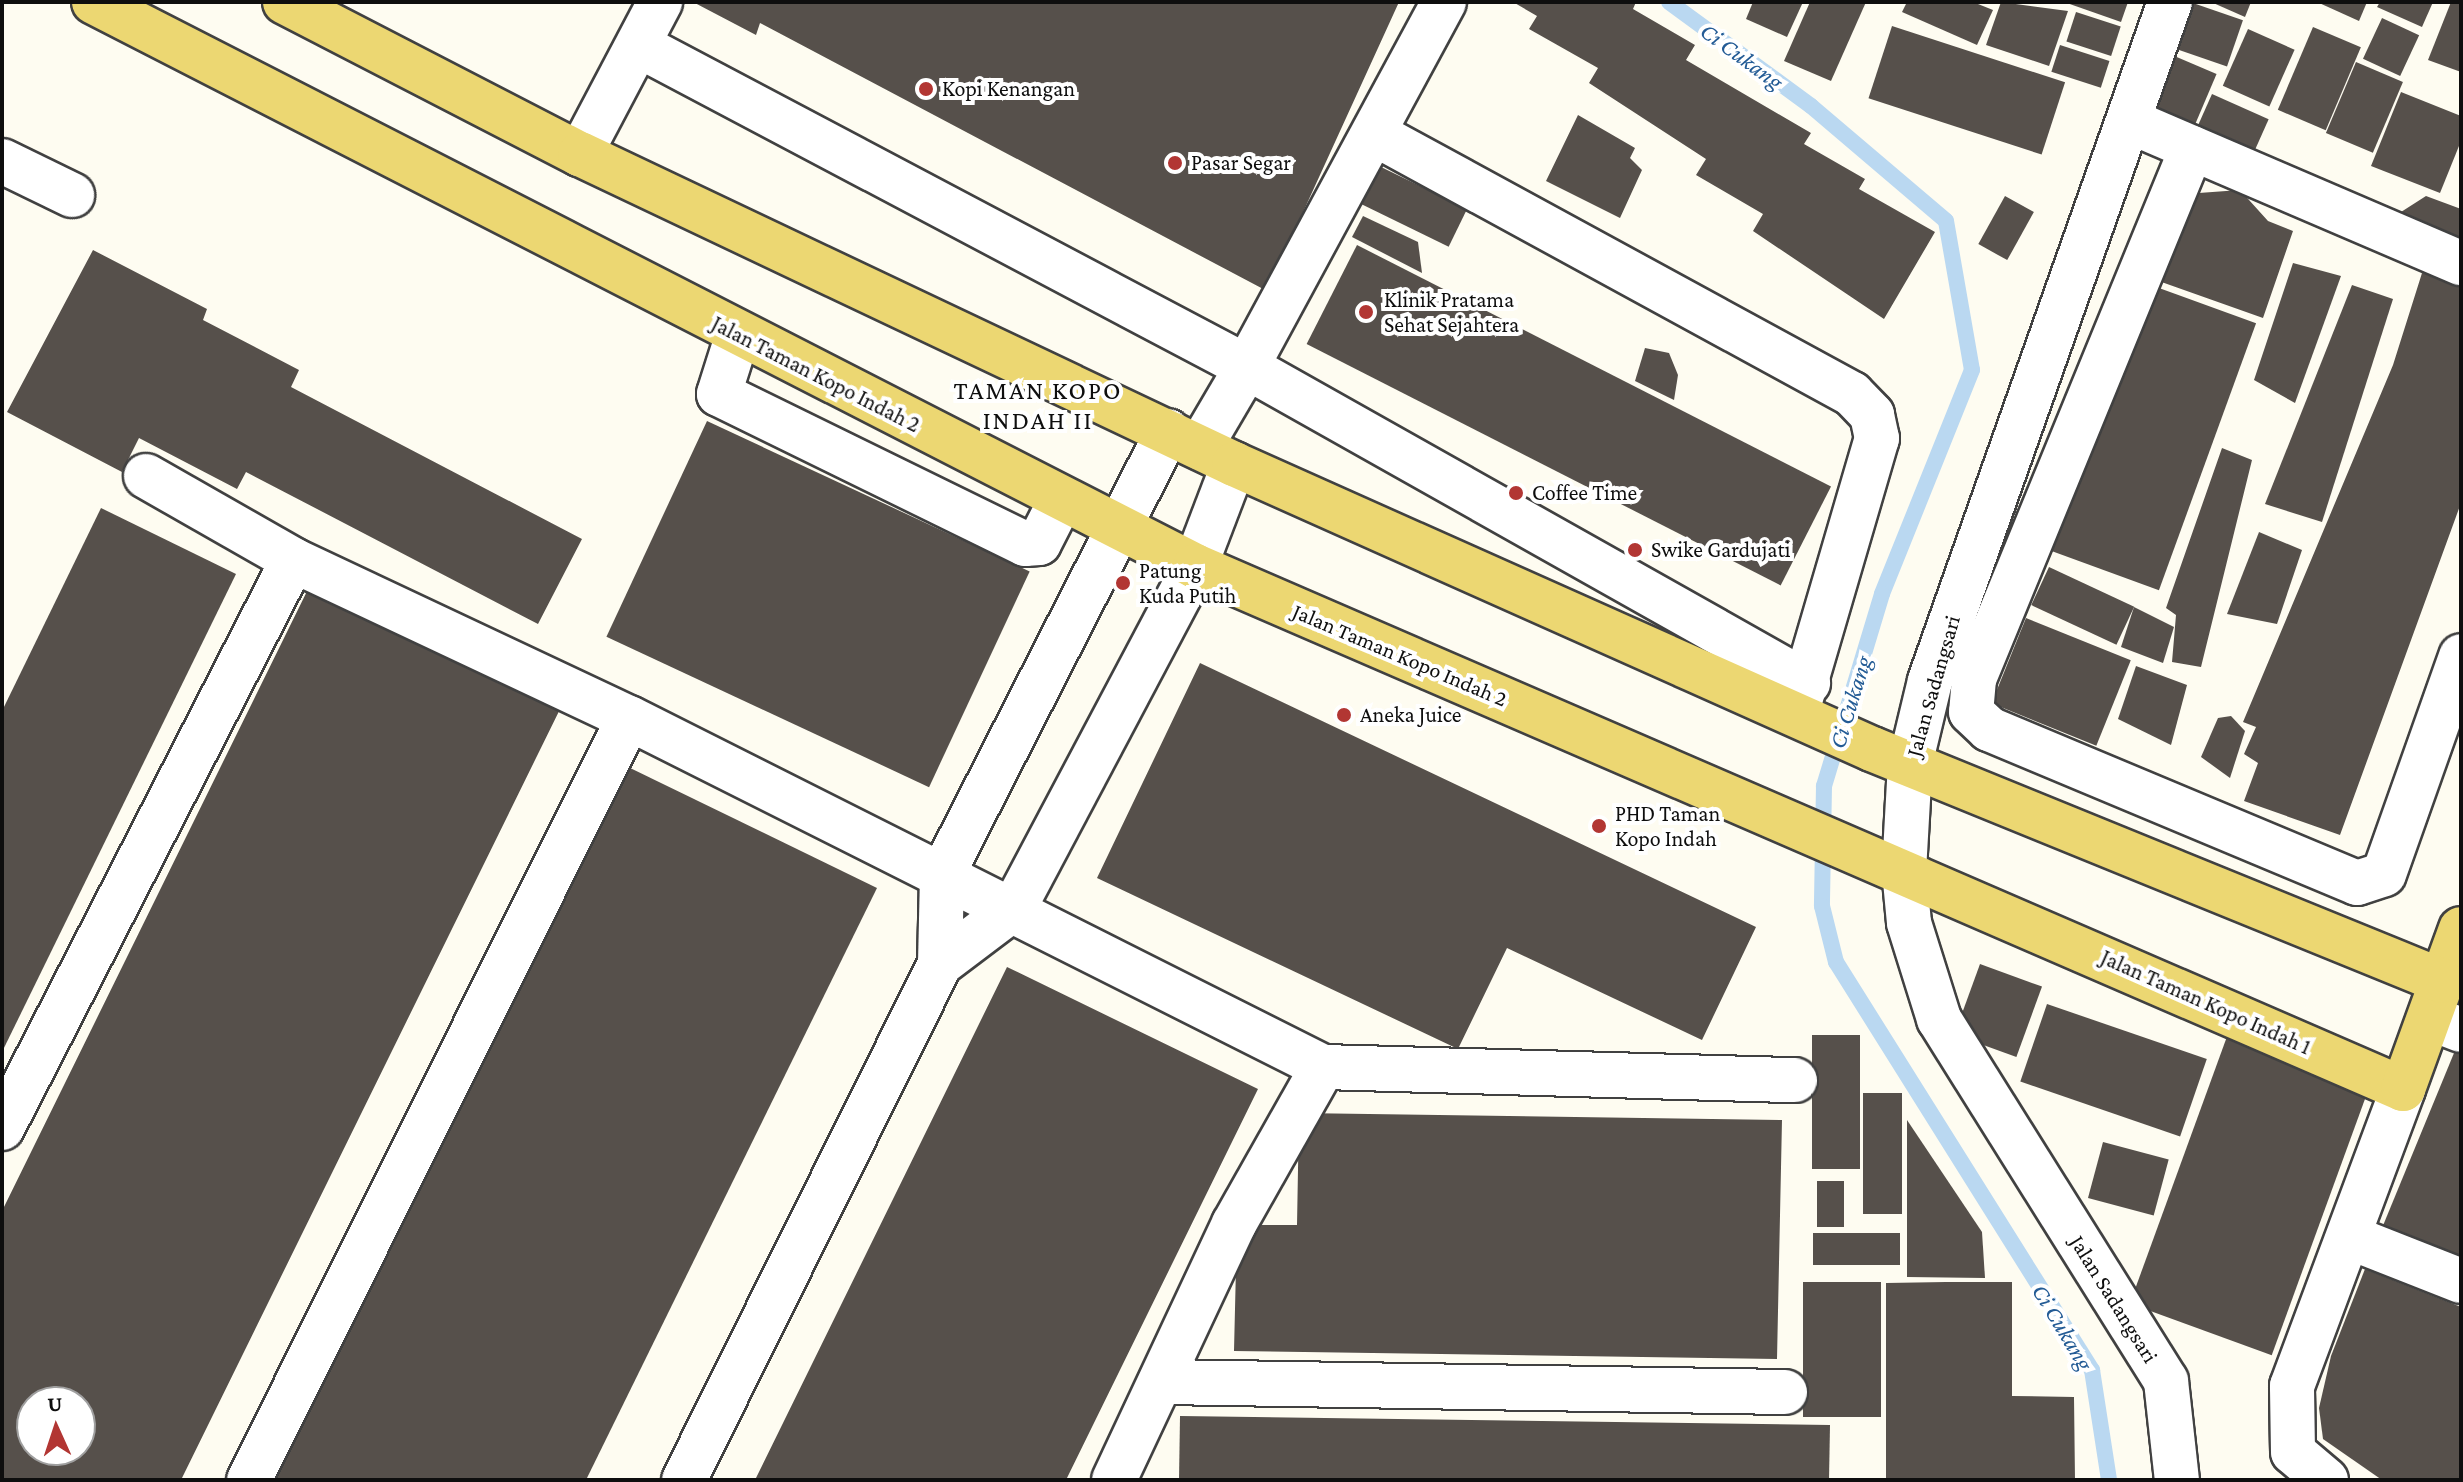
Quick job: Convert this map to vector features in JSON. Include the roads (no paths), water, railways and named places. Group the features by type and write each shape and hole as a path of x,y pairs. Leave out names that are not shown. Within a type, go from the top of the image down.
{"main road":[{"name":"Jalan Taman Kopo Indah 2","path":"94,2 1195,566 1885,862"},
{"path":"285,2 580,154 1201,447 1802,699 1891,756 2444,1009"},
{"name":"Jalan Taman Kopo Indah 1","path":"1885,862 2403,1089"},
{"path":"2403,1089 2444,1009 2461,929"}],"street":[{"path":"580,154 640,46 660,2"},
{"path":"684,1480 940,964 942,875 1114,527 1201,447 1375,134 1444,2"},
{"name":"Jalan Sadangsari","path":"2170,2 1930,681 1891,756 1885,862 1909,923 1939,1019 2166,1381 2177,1480"},
{"path":"640,46 1247,367 1802,699 1877,438 1872,415 1852,394 1375,134"},
{"path":"2129,121 2461,263"},
{"path":"2192,148 1974,679 1971,712 1989,729 2357,883 2384,874 2461,656"},
{"path":"2,161 72,195"},
{"path":"738,334 719,394 1025,544 1039,543 1061,500"},
{"path":"940,964 1014,908 1195,566 1201,447"},
{"path":"146,476 293,560 629,718 1014,908 1323,1067 1795,1080"},
{"path":"2,1128 293,560"},
{"path":"249,1480 629,718"},
{"path":"1114,1480 1163,1382 1234,1224 1323,1067"},
{"path":"2326,1480 2293,1452 2292,1386 2352,1238 2403,1089"},
{"path":"2352,1238 2461,1281"},
{"path":"1163,1382 1785,1392"}],"waterway":[{"name":"Ci Cukang","path":"1669,2 1811,106 1946,221 1972,370 1882,594 1824,786 1822,906 1836,962 2092,1370 2109,1480"}],"place":[{"name":"Kopi Kenangan","path":"926,89"},
{"name":"Pasar Segar","path":"1175,163"},
{"name":"Klinik Pratama Sehat Sejahtera","path":"1366,312"},
{"name":"Coffee Time","path":"1516,493"},
{"name":"Swike Gardujati","path":"1635,550"},
{"name":"Patung Kuda Putih","path":"1123,583"},
{"name":"Aneka Juice","path":"1344,715"},
{"name":"PHD Taman Kopo Indah","path":"1599,826"}],"district":[{"name":"TAMAN KOPO INDAH II","path":"1038,406"}]}
